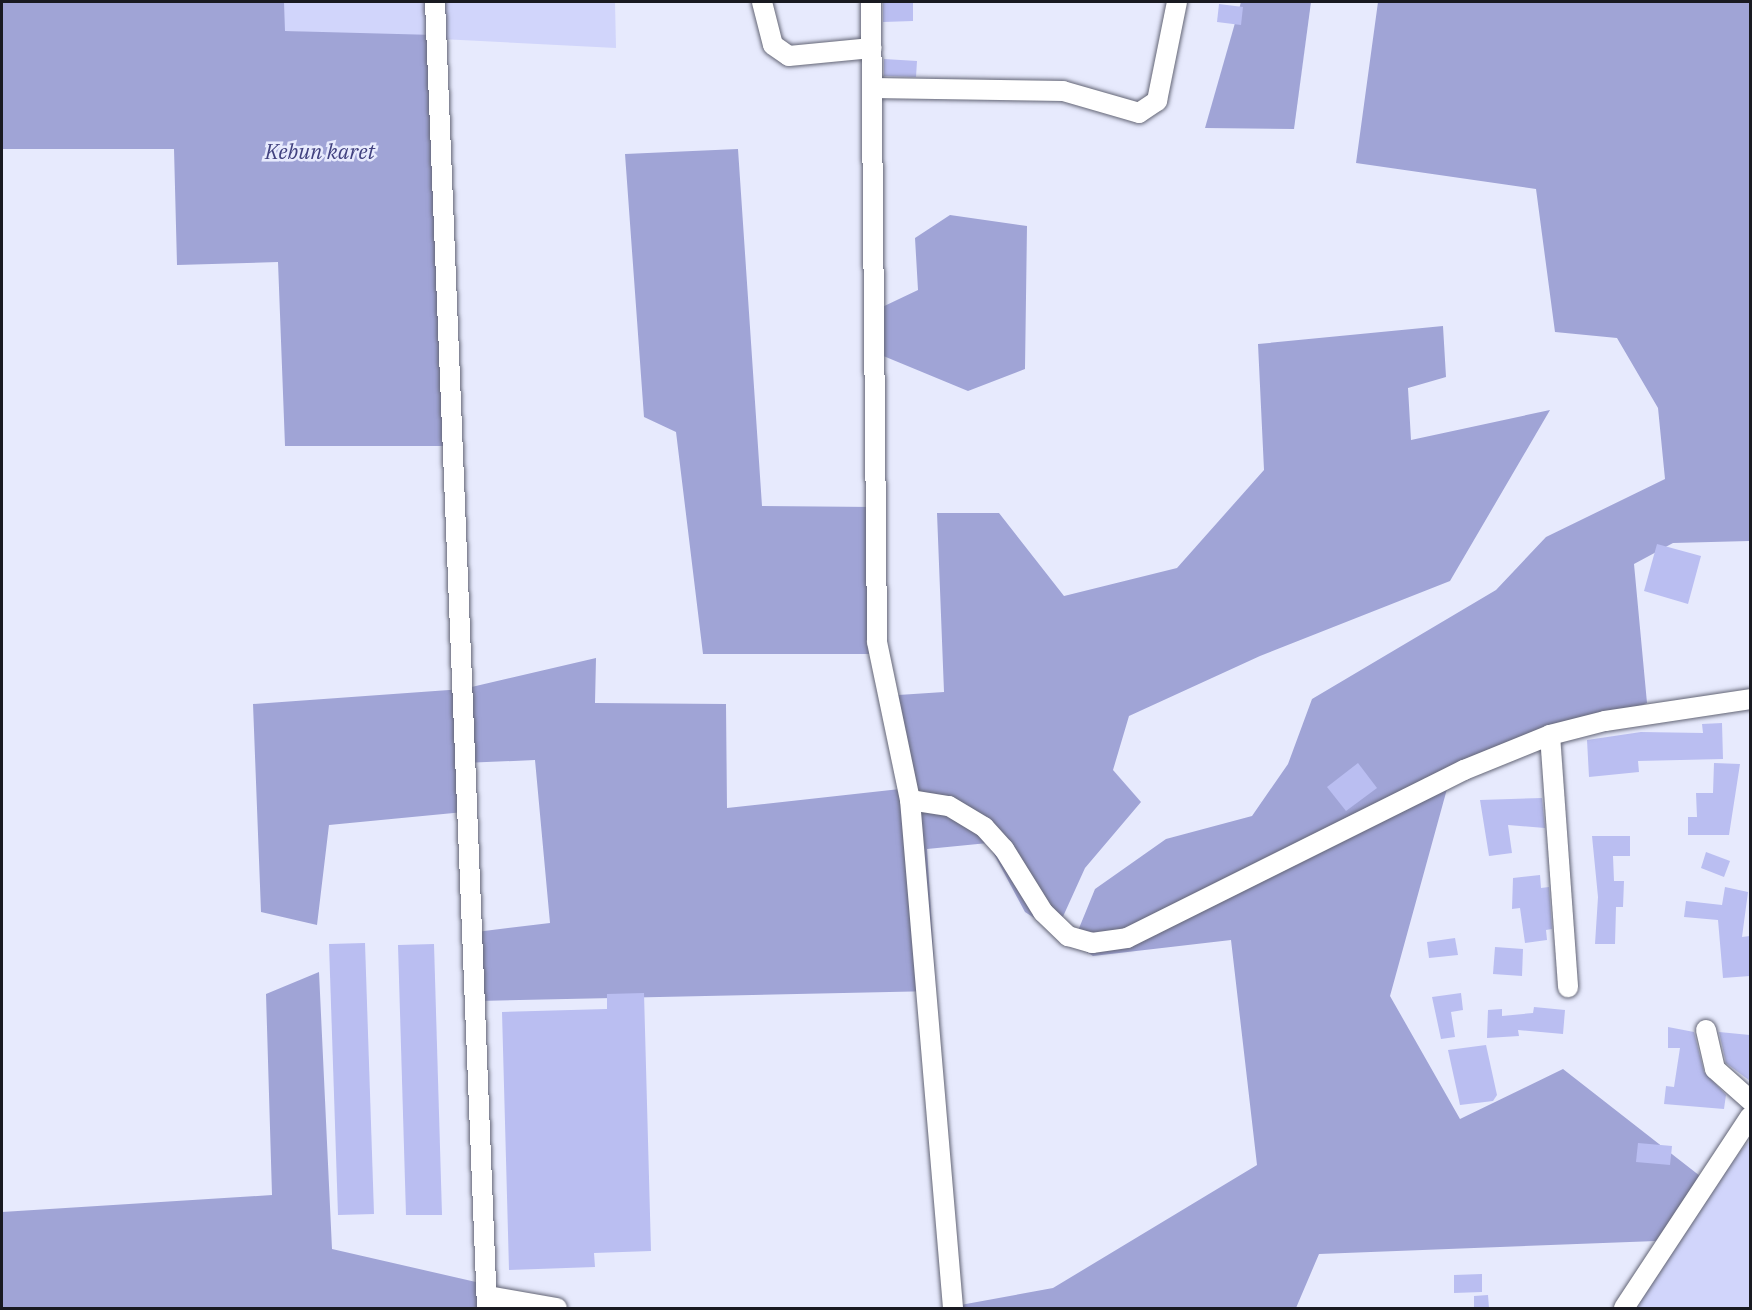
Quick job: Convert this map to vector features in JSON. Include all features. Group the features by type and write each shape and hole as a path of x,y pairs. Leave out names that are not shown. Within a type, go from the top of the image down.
{"street":[{"path":"435,2 487,1302 557,1308"},
{"path":"762,2 773,45 789,56 872,48"},
{"path":"871,2 877,642 910,800 953,1308"},
{"path":"873,88 1063,92 1140,113 1157,101 1177,2"},
{"path":"910,800 949,806 984,828 1005,849 1043,912 1068,936 1092,943 1127,938 1464,770 1550,735 1605,721 1750,699"},
{"path":"1550,735 1568,987"},
{"path":"1706,1030 1715,1069 1736,1094 1750,1100"},
{"path":"1624,1308 1750,1117"}],"shaded area":[{"path":"284,2 615,2 616,48 284,31"},
{"path":"1750,1140 1750,1308 1632,1308 1712,1186"}],"green space":[{"name":"Kebun karet","path":"2,2 284,2 285,31 435,35 453,446 285,446 278,262 177,265 174,149 2,149"},
{"path":"1241,2 1311,2 1294,129 1205,128"},
{"path":"1378,2 1750,2 1750,552 1749,541 1673,543 1634,564 1647,703 1450,778 1390,996 1460,1119 1563,1069 1700,1176 1656,1241 1319,1254 1296,1308 944,1308 1053,1288 1257,1165 1231,940 1093,956 1073,943 1095,889 1166,839 1252,816 1288,764 1312,699 1496,590 1546,537 1665,479 1658,408 1617,338 1555,332 1536,189 1356,163"},
{"path":"738,149 762,506 874,507 875,654 703,654 676,432 644,417 625,154"},
{"path":"950,215 1027,226 1025,369 968,391 881,355 878,309 918,290 915,238"},
{"path":"1443,326 1446,377 1408,388 1411,440 1550,410 1450,581 1260,656 1129,716 1113,770 1141,802 1085,868 1056,932 1025,912 988,843 927,849 936,991 478,1001 476,932 550,923 535,760 463,763 464,812 329,825 317,925 261,912 253,704 463,689 596,658 595,703 726,704 727,808 900,789 883,696 944,692 937,513 999,513 1064,596 1177,568 1264,470 1258,344"},
{"path":"319,972 332,1249 489,1285 489,1308 2,1308 2,1212 272,1195 266,994"}],"building":[{"path":"883,2 913,2 913,21 883,22"},
{"path":"1219,4 1243,7 1241,25 1217,22"},
{"path":"884,59 917,61 916,77 884,76"},
{"path":"1657,544 1701,556 1688,604 1644,591"},
{"path":"1722,723 1723,759 1638,761 1639,772 1589,777 1587,740 1641,732 1703,733 1702,724"},
{"path":"1358,763 1377,788 1346,811 1327,787"},
{"path":"1714,763 1740,764 1729,835 1688,835 1688,817 1697,817 1696,793 1713,793"},
{"path":"1542,798 1545,828 1508,825 1512,853 1489,856 1480,800"},
{"path":"1592,836 1630,836 1630,856 1613,856 1614,881 1624,881 1623,907 1616,907 1615,944 1595,944 1598,897"},
{"path":"1706,852 1730,861 1724,877 1701,868"},
{"path":"1540,875 1541,888 1549,887 1552,929 1546,930 1547,940 1525,943 1520,908 1512,909 1513,878"},
{"path":"1725,887 1748,892 1742,937 1750,936 1750,976 1723,978 1718,920 1684,917 1686,901 1722,905"},
{"path":"1455,938 1458,955 1429,958 1427,942"},
{"path":"365,943 374,1214 338,1215 329,944"},
{"path":"434,944 442,1215 406,1215 398,945"},
{"path":"1495,947 1523,949 1522,976 1493,974"},
{"path":"644,993 651,1251 594,1253 595,1267 509,1270 502,1012 607,1009 607,994"},
{"path":"1461,993 1463,1010 1451,1012 1455,1037 1441,1039 1432,997"},
{"path":"1534,1007 1565,1010 1563,1034 1518,1030 1519,1036 1487,1038 1488,1010 1502,1009 1502,1016 1533,1013"},
{"path":"1668,1027 1694,1032 1704,1072 1726,1095 1724,1109 1664,1104 1666,1086 1674,1087 1680,1048 1668,1048"},
{"path":"1719,1032 1750,1035 1750,1081 1726,1063"},
{"path":"1486,1045 1497,1095 1493,1101 1460,1105 1448,1050"},
{"path":"1638,1143 1672,1146 1670,1165 1636,1162"},
{"path":"1482,1274 1482,1292 1454,1293 1454,1275"},
{"path":"1488,1295 1489,1308 1474,1308 1474,1296"}]}
